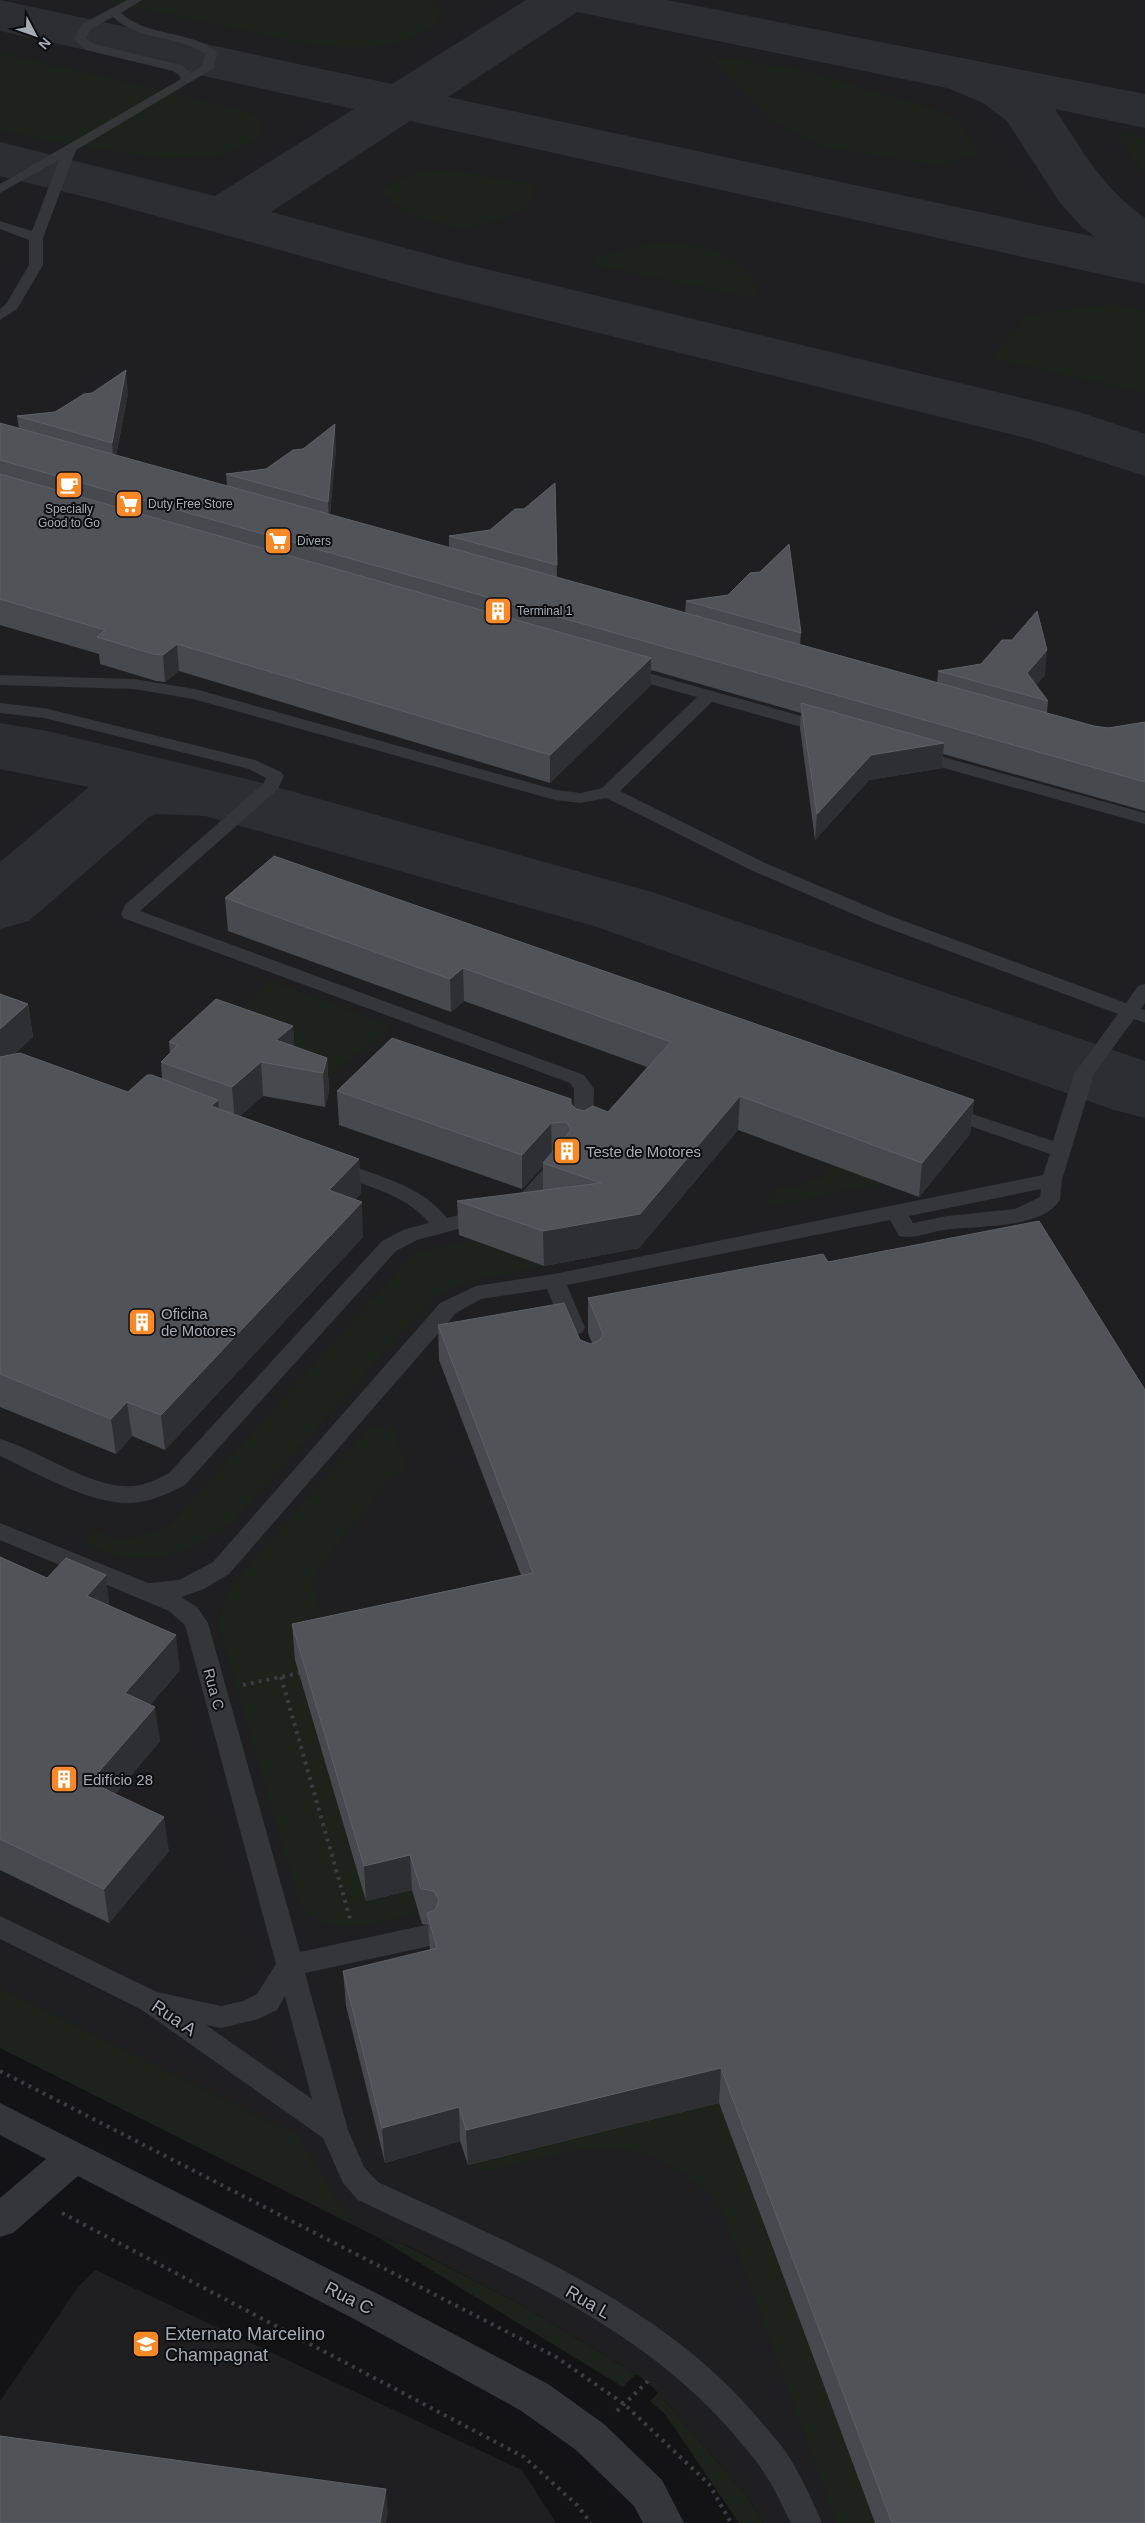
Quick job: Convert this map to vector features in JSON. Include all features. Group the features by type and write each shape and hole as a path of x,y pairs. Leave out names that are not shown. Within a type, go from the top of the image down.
{"street":[{"name":"Rua C","path":"0,2118 526,2392 590,2437 648,2493 664,2523"},
{"path":"0,2221 75,2157"}],"lane":[{"path":"136,0 86,27 80,39 90,47 178,68 185,74 187,80"},
{"path":"0,189 208,68 211,53 192,41 140,30 125,24 114,12"},
{"path":"0,316 12,306 36,265 36,238 70,149"},
{"path":"0,226 22,231 36,238"},
{"path":"603,665 841,733"},
{"path":"0,680 134,684 195,694 555,795 581,798 608,792 628,775 709,695"},
{"path":"0,708 44,713 255,765 272,772 275,776 272,785 132,909 130,914 577,1079 584,1088 583,1137"},
{"path":"898,749 1145,819"},
{"path":"608,792 759,867 863,912 1137,1015"},
{"path":"897,1212 906,1231 952,1222 974,1222 1039,1210 1050,1200 1052,1180 1084,1074 1137,1015 1145,990"},
{"path":"930,1105 1061,1151"},
{"path":"318,1162 402,1193 433,1212 442,1226"},
{"path":"0,1447 107,1492 132,1495 161,1488 177,1479 390,1246 399,1239 516,1207 525,1202 560,1163"},
{"path":"196,1623 194,1606 199,1592 448,1308 476,1293 554,1281 1052,1180"},
{"path":"554,1281 580,1345"},
{"path":"0,1531 177,1606 189,1612 196,1623"},
{"path":"142,1591 171,1592 195,1584 221,1568"},
{"name":"Rua C","path":"196,1623 334,2130"},
{"name":"Rua A","path":"0,1928 152,2002 334,2130"},
{"path":"152,2002 221,2016 248,2011 267,2002 290,1965 426,1936"},
{"name":"Rua L","path":"334,2130 353,2174 359,2183 368,2190 545,2277 603,2310 674,2356 748,2427 781,2473 798,2501 807,2523"}],"path":[{"path":"215,1692 299,1673"},
{"path":"281,1677 360,1950"},
{"path":"30,2196 524,2457 577,2505 592,2523"},
{"path":"590,2437 674,2356"}],"shaded area":[{"path":"0,0 1145,0 1145,2523 763,2523 747,2496 652,2386 636,2374 522,2305 404,2244 377,2237 0,2048"},
{"path":"102,0 431,0 438,6 440,13 439,20 417,35 392,44 364,47 335,47 276,38"},
{"path":"0,53 142,85 245,111 261,119 262,132 252,142 221,155 166,159 53,142 0,130"},
{"path":"708,55 806,71 928,107 956,119 981,154 939,165 821,147 774,122"},
{"path":"1120,133 1145,138 1145,174 1119,138"},
{"path":"448,170 536,185 530,203 518,213 464,230 412,216 382,194 387,187 402,178 430,171"},
{"path":"673,242 718,251 736,264 760,290 752,298 594,265 595,259 623,249"},
{"path":"1113,304 1145,311 1145,393 991,358 1029,314"},
{"path":"270,980 392,1026 316,1087 219,1033"},
{"path":"835,1166 884,1183 771,1206 766,1204 783,1184 797,1189 803,1182 824,1177"},
{"path":"471,1240 544,1266 462,1283 434,1297 234,1520 208,1538 179,1552 147,1558 115,1555 83,1542 95,1530 119,1541 167,1528 414,1253"},
{"path":"393,1424 407,1470 393,1474 311,1579 333,1651 366,1901 412,1890 419,1912 368,1924 334,1925 319,1921 306,1911 297,1895 220,1632 221,1617 225,1597 232,1585 368,1429"},
{"path":"0,1988 298,2136 350,2222 0,2048"},
{"path":"719,2103 875,2523 837,2523 724,2214 711,2196 701,2187 684,2174 659,2160 636,2152 614,2148 570,2152 496,2169 480,2170 468,2165"},
{"path":"377,2237 403,2244 522,2305 636,2374 623,2387"},
{"name":"Externato Marcelino Champagnat","path":"95,2270 522,2470 556,2523 0,2523 0,2401 78,2287"},
{"path":"658,2393 747,2496 763,2523 739,2523 665,2414 650,2401"}],"building":[{"path":"126,370 112,443 17,416 55,412 84,394 92,393"},
{"path":"0,423 1094,726 1108,728 1145,722 1145,782 0,460"},
{"path":"335,424 328,502 226,474 266,469 293,450 303,449"},
{"path":"0,474 651,658 550,755 177,644 163,655 153,654 97,637 105,630 0,599"},
{"path":"555,483 557,565 449,536 490,530 515,509 524,509"},
{"path":"789,544 801,633 686,601 728,595 750,573 760,572"},
{"path":"1037,611 1047,650 1027,673 1048,701 938,671 981,664 1002,640 1012,640"},
{"path":"801,703 944,743 871,755 817,814"},
{"path":"274,856 974,1100 922,1163 740,1096 640,1214 543,1231 457,1201 601,1183 543,1163 571,1130 567,1122 551,1123 522,1155 337,1091 392,1038 571,1099 571,1104 576,1109 584,1111 593,1106 608,1112 671,1042 463,968 450,979 225,898"},
{"path":"0,994 28,1004 0,1029"},
{"path":"216,999 293,1026 276,1040 327,1058 323,1073 261,1062 232,1087 161,1062 178,1045 169,1042"},
{"name":"Oficina de Motores","path":"20,1053 128,1092 147,1075 152,1075 218,1100 211,1106 359,1159 329,1190 362,1202 161,1415 127,1402 111,1419 0,1374 0,1057"},
{"path":"1039,1221 1145,1390 1145,2523 892,2523 721,2068 466,2130 459,2107 382,2128 343,1971 437,1948 427,1913 435,1910 439,1900 434,1891 421,1889 410,1855 364,1866 292,1624 533,1573 438,1325 564,1303 580,1340 591,1344 600,1340 603,1334 588,1298 823,1254 828,1262"},
{"name":"Edifício 28","path":"0,1557 47,1578 66,1558 106,1575 87,1596 176,1635 125,1693 155,1707 90,1782 164,1817 104,1889 0,1839"},
{"path":"0,2436 386,2489 380,2523 0,2523"}],"taxiway":[{"path":"401,103 561,0"},
{"path":"589,0 1145,111"},
{"path":"0,15 401,103"},
{"path":"967,78 1002,91 1028,110 1080,191 1103,215 1145,246"},
{"path":"224,217 401,103"},
{"path":"401,103 1145,266"},
{"path":"0,159 224,217"},
{"path":"224,217 445,277 1053,425 1145,456"},
{"path":"0,746 47,754 227,798 623,909 1145,1091"},
{"path":"0,904 121,800 151,790 201,794"}],"place":[{"name":"Specially Good to Go","path":"69,485"},
{"name":"Duty Free Store","path":"129,504"},
{"name":"Divers","path":"278,541"},
{"name":"Terminal 1","path":"498,611"},
{"name":"Teste de Motores","path":"567,1151"},
{"name":"Oficina de Motores","path":"142,1322"},
{"name":"Edifício 28","path":"64,1779"},
{"name":"Externato Marcelino Champagnat","path":"146,2344"}]}
